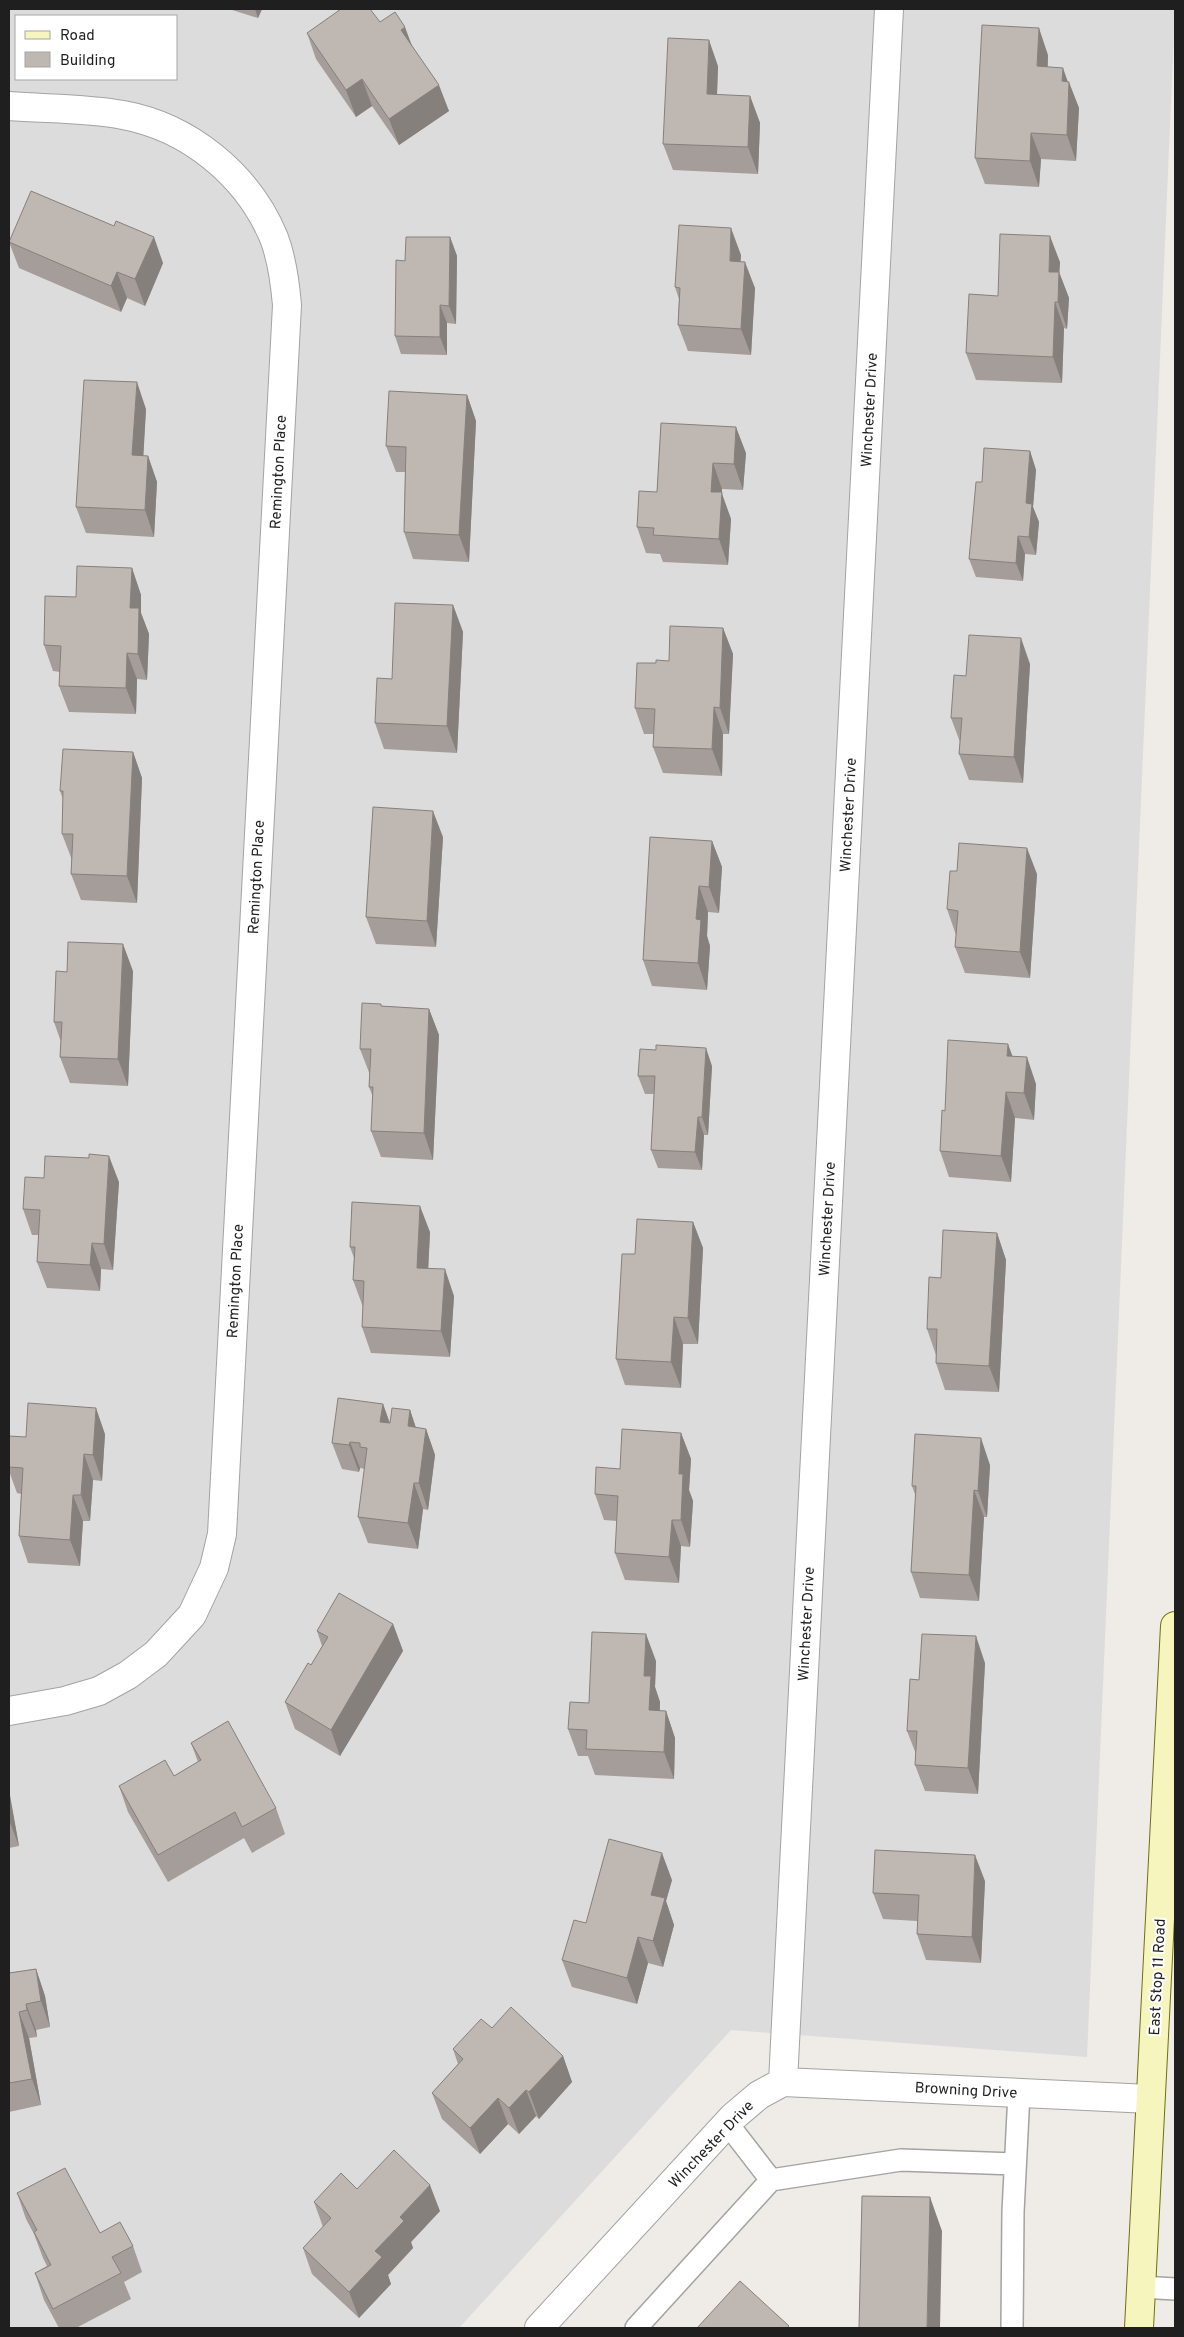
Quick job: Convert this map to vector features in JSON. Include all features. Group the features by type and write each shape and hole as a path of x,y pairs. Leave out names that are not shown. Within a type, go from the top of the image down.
{"main road":[{"name":"East Stop 11 Road","path":"1139,2328 1175,1626"}],"street":[{"name":"Winchester Drive","path":"539,2328 727,2123 748,2103 782,2082 889,9"},
{"name":"Remington Place","path":"9,106 123,115 171,130 200,147 240,181 267,223 284,272 287,305 222,1534 214,1568 192,1615 156,1654 128,1675 99,1691 65,1701 9,1711"},
{"name":"Browning Drive","path":"782,2082 1150,2099"}],"lane":[{"path":"1012,2328 1015,2164 1019,2093"},
{"path":"727,2123 771,2180"},
{"path":"636,2328 771,2180 901,2160 1015,2164"},
{"path":"1141,2287 1175,2289"}],"shaded area":[{"path":"9,9 1175,9 1087,2057 731,2030 459,2328 9,2328"}],"building":[{"path":"341,9 370,9 380,22 395,12 405,27 401,30 439,85 389,119 362,79 346,90 307,33"},
{"path":"982,25 1039,28 1037,66 1063,68 1062,81 1069,82 1067,135 1031,133 1030,161 975,158"},
{"path":"668,38 709,40 707,94 750,96 748,147 663,144"},
{"path":"31,191 114,226 116,221 154,237 135,279 117,272 111,286 9,242"},
{"path":"679,225 731,228 730,261 745,262 741,329 678,325 680,288 675,287"},
{"path":"1000,234 1050,236 1049,272 1059,272 1058,302 1055,302 1053,357 966,353 969,294 998,296"},
{"path":"406,237 450,237 449,306 440,305 440,337 395,336 396,260 405,261"},
{"path":"84,380 137,382 132,455 148,456 145,510 76,507"},
{"path":"389,391 467,395 459,535 404,532 406,447 386,446"},
{"path":"661,423 736,427 734,464 713,463 711,492 722,492 719,539 653,535 654,528 637,527 639,491 657,492"},
{"path":"984,448 1030,451 1026,503 1032,504 1029,537 1018,536 1016,563 969,559 976,482 982,482"},
{"path":"77,566 132,568 130,608 139,608 138,654 127,653 126,688 59,686 61,646 44,645 45,596 76,597"},
{"path":"395,603 453,605 447,726 375,723 377,678 392,679"},
{"path":"670,626 723,628 720,708 714,707 712,749 653,747 655,709 635,708 637,663 656,663 656,660 669,661"},
{"path":"969,635 1021,638 1014,757 959,754 962,718 951,718 954,675 966,676"},
{"path":"63,749 133,752 127,876 71,874 73,834 62,834 63,791 60,791"},
{"path":"373,807 433,811 427,921 366,917"},
{"path":"650,837 712,841 709,887 699,886 696,919 701,920 698,963 643,960"},
{"path":"959,843 1027,848 1020,952 955,947 958,911 947,909 950,871 957,871"},
{"path":"68,942 123,944 118,1059 60,1057 62,1022 54,1022 56,971 67,972"},
{"path":"362,1003 429,1009 424,1133 371,1131 373,1087 369,1087 371,1049 360,1049"},
{"path":"948,1040 1008,1044 1007,1056 1027,1057 1024,1093 1006,1092 1001,1156 940,1151 942,1110 945,1111"},
{"path":"656,1045 706,1048 702,1117 698,1117 695,1152 651,1150 655,1076 638,1076 640,1049 656,1050"},
{"path":"89,1154 109,1156 104,1244 92,1243 90,1265 37,1262 40,1210 23,1209 25,1177 44,1178 45,1156 89,1158"},
{"path":"352,1202 420,1206 417,1268 445,1269 441,1331 362,1327 364,1281 353,1280 355,1247 350,1247"},
{"path":"637,1219 693,1222 688,1318 674,1317 671,1362 616,1359 622,1254 635,1254"},
{"path":"943,1230 997,1233 989,1366 936,1363 937,1329 927,1329 929,1277 941,1278"},
{"path":"338,1398 383,1404 380,1422 390,1423 392,1408 410,1410 408,1426 426,1429 419,1483 414,1483 408,1523 358,1517 367,1448 360,1447 360,1443 350,1442 349,1445 332,1443"},
{"path":"28,1403 96,1408 93,1455 84,1454 81,1495 73,1495 70,1540 19,1536 23,1468 9,1467 9,1436 26,1437"},
{"path":"622,1429 681,1433 679,1474 683,1474 681,1520 672,1520 669,1557 615,1553 618,1496 595,1494 596,1467 620,1469"},
{"path":"915,1434 981,1438 978,1491 974,1490 969,1575 911,1572 916,1486 912,1486"},
{"path":"339,1593 393,1624 331,1730 285,1702 308,1663 311,1665 328,1637 317,1631"},
{"path":"592,1632 646,1634 644,1676 651,1676 649,1710 666,1711 664,1752 586,1749 587,1730 568,1729 570,1702 589,1703"},
{"path":"922,1634 976,1636 968,1768 915,1765 917,1731 907,1731 910,1679 919,1680"},
{"path":"228,1721 276,1808 242,1827 235,1812 158,1855 119,1786 165,1760 174,1776 201,1760 191,1743"},
{"path":"609,1839 662,1853 651,1895 665,1898 653,1941 638,1937 627,1978 562,1960 574,1920 586,1923"},
{"path":"875,1850 975,1855 972,1937 917,1934 919,1895 873,1893"},
{"path":"36,1969 41,2001 26,2004 27,2010 19,2012 32,2079 9,2083 9,1973"},
{"path":"511,2007 563,2056 529,2092 526,2090 509,2108 498,2098 470,2128 432,2093 463,2059 453,2049 481,2019 492,2028"},
{"path":"394,2150 430,2185 400,2217 404,2221 375,2251 382,2257 349,2292 303,2248 331,2218 314,2202 341,2173 357,2189"},
{"path":"65,2168 100,2233 120,2222 133,2246 112,2257 121,2273 53,2309 35,2273 51,2265 34,2232 37,2230 17,2193"},
{"path":"862,2196 930,2197 927,2328 859,2328"},
{"path":"740,2281 789,2326 787,2328 697,2328"}]}
